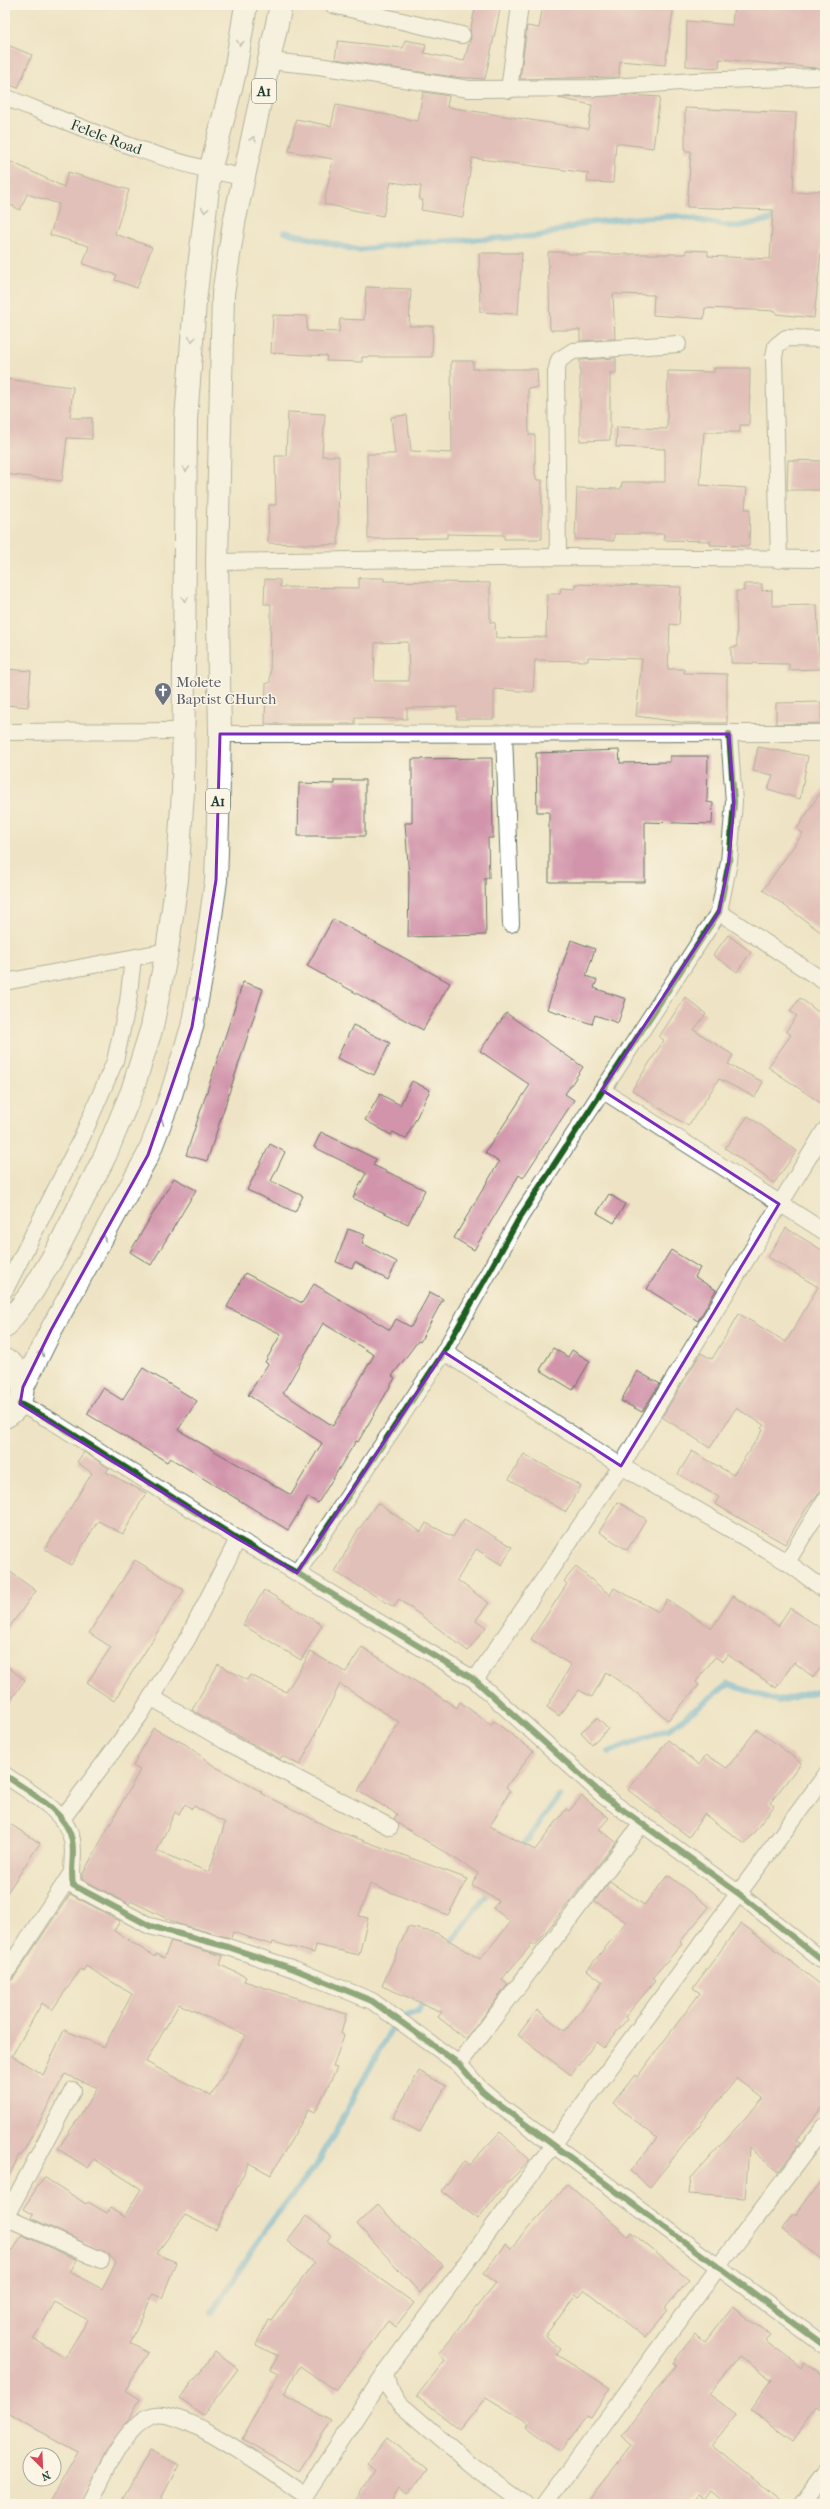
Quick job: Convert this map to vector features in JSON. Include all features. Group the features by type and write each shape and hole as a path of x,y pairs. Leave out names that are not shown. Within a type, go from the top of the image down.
{"highway":[{"name":"A1","path":"5,1327 32,1292 56,1252 105,1156 132,1090 152,1027 167,951 177,880 183,792 182,731 186,420 203,220 210,171 232,85 246,5"},
{"name":"A1","path":"12,1409 51,1330 148,1155 171,1095 192,1027 206,952 216,880 220,734 217,562 223,294 244,177 281,5"},
{"path":"5,1360 16,1368 21,1377 12,1409"}],"street":[{"path":"333,5 462,35"},
{"path":"509,90 520,5"},
{"path":"270,61 318,66 469,89 509,90 599,88 694,80 816,77"},
{"name":"Felele Road","path":"5,97 134,148 210,171 244,177"},
{"path":"779,560 776,346 786,338 825,340"},
{"path":"558,557 556,372 559,360 573,351 678,344"},
{"path":"217,562 558,557 779,560 825,559"},
{"path":"5,732 182,731"},
{"path":"504,733 510,924"},
{"path":"220,734 825,733"},
{"path":"297,1572 444,1352 520,1217 720,912 729,862 734,802 729,734"},
{"path":"720,912 825,982"},
{"path":"5,982 167,951"},
{"path":"5,1290 18,1268 82,1137 115,1061 128,1002 133,958"},
{"path":"602,1090 825,1232"},
{"path":"475,1680 621,1466 748,1260 779,1204 825,1130"},
{"path":"444,1352 621,1466 787,1562 825,1590"},
{"path":"12,1409 52,1422 238,1540 297,1572 475,1680 605,1797 738,1893 825,1964"},
{"path":"787,1562 825,1500"},
{"path":"62,1819 151,1697 188,1638 238,1540"},
{"path":"151,1697 225,1741 390,1827"},
{"path":"5,1775 62,1819 72,1840 71,1874 74,1885 150,1926 228,1947 294,1969 372,2001 459,2064 482,2091 825,2346"},
{"path":"89,2504 128,2436 137,2426 152,2416 167,2415 208,2431 305,2495 385,2373 552,2144 825,1776"},
{"path":"459,2064 641,1824"},
{"path":"5,1974 71,1874"},
{"path":"73,2090 5,2217 101,2260"},
{"path":"545,2504 719,2266 825,2126"},
{"path":"385,2373 389,2388 400,2404 471,2465 525,2504"},
{"path":"801,2504 825,2472"}],"highlighted area":[{"path":"220,734 729,734 734,802 729,862 719,912 602,1090 779,1204 621,1466 444,1352 297,1573 238,1539 20,1404 23,1387 51,1330 148,1155 192,1027 216,880"}],"building":[{"path":"476,5 501,5 485,79 453,77 335,59 338,41 403,48 405,40 426,44 424,53 464,61 471,37 470,31"},
{"path":"543,5 674,5 665,65 620,61 619,77 520,79 527,26 539,28"},
{"path":"734,5 825,5 823,71 816,68 720,59 719,68 686,66 687,21 732,25"},
{"path":"5,44 32,55 18,88 5,83"},
{"path":"423,92 449,96 447,107 588,129 592,105 558,98 627,95 660,97 653,148 616,143 613,183 587,182 588,173 472,158 463,217 421,210 423,200 419,200 421,186 391,182 383,216 324,204 333,159 289,151 296,119 331,126 336,105 418,121"},
{"path":"685,108 796,113 793,193 825,190 822,243 814,318 776,314 776,311 705,308 704,319 653,315 654,295 613,294 615,339 580,341 580,330 550,330 548,252 568,252 568,254 686,254 686,250 708,251 708,256 770,259 773,210 687,207 691,151 685,151"},
{"path":"5,159 64,187 68,172 129,190 115,234 152,247 137,288 115,280 117,275 83,264 89,246 50,235 59,204 27,194 20,210 5,202"},
{"path":"479,253 522,253 518,314 480,312"},
{"path":"366,287 411,289 409,326 433,326 432,357 362,357 362,362 326,361 327,356 271,353 273,315 307,316 307,331 339,332 340,319 364,320"},
{"path":"616,358 616,373 610,373 610,440 580,441 580,360"},
{"path":"451,361 473,361 473,369 537,369 538,388 528,388 529,435 535,435 535,474 537,480 542,480 542,539 504,539 504,535 447,534 447,538 368,539 367,454 395,454 391,417 407,415 411,451 452,453"},
{"path":"714,368 750,368 749,425 740,425 740,432 704,432 700,485 747,488 745,509 750,509 749,546 710,545 710,541 664,540 664,534 614,534 614,541 575,539 577,488 621,489 622,482 665,482 665,449 616,447 617,427 667,429 668,371 714,372"},
{"path":"5,379 73,387 70,418 92,418 92,439 67,438 62,481 5,474"},
{"path":"288,412 325,414 322,456 339,456 338,545 268,543 269,505 276,505 275,456 286,456"},
{"path":"788,460 825,461 825,490 787,490"},
{"path":"359,578 384,578 384,581 490,583 490,622 495,623 496,638 546,637 547,594 560,594 561,588 575,589 575,584 681,587 679,625 670,624 668,669 684,669 684,673 727,674 727,723 685,723 636,716 642,659 588,657 588,661 535,660 533,692 494,689 494,719 457,719 457,707 407,708 407,719 355,718 355,724 265,724 266,683 270,683 271,604 264,604 265,579 280,580 280,587 359,588","holes":["408,642 409,681 374,681 375,643"]},
{"path":"744,584 762,584 762,591 772,590 772,606 817,605 820,669 789,670 789,664 731,663 731,647 737,647 736,591 744,591"},
{"path":"5,669 31,671 28,707 5,705"},
{"path":"821,702 821,723 776,724 776,703"},
{"path":"758,747 808,756 800,799 768,789 773,775 753,771"},
{"path":"619,750 620,763 670,762 670,756 708,756 707,802 713,803 712,824 645,822 645,882 549,882 549,812 537,812 536,753"},
{"path":"492,758 493,838 488,838 489,878 485,878 486,935 408,937 409,877 405,823 412,823 412,759"},
{"path":"334,780 365,780 365,836 298,836 299,783 334,784"},
{"path":"825,785 825,935 763,890 803,833 797,829"},
{"path":"333,919 450,983 423,1030 307,966"},
{"path":"728,935 751,952 737,972 713,955"},
{"path":"571,940 595,949 586,976 597,980 594,988 626,999 618,1023 595,1015 592,1024 547,1009"},
{"path":"243,982 263,989 207,1161 186,1155"},
{"path":"685,997 706,1014 694,1030 733,1055 728,1064 763,1082 755,1097 719,1079 688,1126 632,1090 664,1040 659,1037"},
{"path":"800,998 825,1017 825,1106 768,1067 791,1035 786,1031 797,1016 790,1011"},
{"path":"506,1013 583,1067 565,1094 574,1100 523,1178 519,1175 474,1250 454,1238 499,1162 485,1153 530,1085 480,1051"},
{"path":"353,1025 390,1043 374,1075 337,1058"},
{"path":"412,1081 430,1090 406,1139 393,1132 391,1135 365,1120 380,1094 400,1105"},
{"path":"748,1116 797,1151 774,1183 725,1148"},
{"path":"321,1132 376,1159 373,1165 425,1190 408,1224 353,1198 366,1173 314,1147"},
{"path":"270,1144 285,1152 271,1181 303,1196 295,1212 247,1190"},
{"path":"174,1178 196,1190 151,1265 130,1252"},
{"path":"609,1194 625,1204 614,1223 597,1213"},
{"path":"786,1228 825,1252 825,1485 806,1509 785,1544 715,1504 719,1497 678,1474 692,1451 733,1475 763,1430 761,1428 764,1425 736,1408 710,1448 662,1417 701,1353 712,1359 739,1314 786,1342 818,1287 768,1257"},
{"path":"348,1229 365,1235 362,1243 397,1262 388,1280 355,1262 352,1268 336,1262"},
{"path":"671,1250 700,1268 695,1277 716,1290 698,1321 647,1289"},
{"path":"245,1273 302,1303 314,1284 390,1330 396,1319 411,1327 430,1292 443,1299 420,1342 418,1341 392,1376 395,1378 358,1442 356,1441 318,1503 308,1497 288,1530 170,1458 167,1462 87,1414 103,1388 122,1400 143,1368 197,1401 178,1430 291,1495 322,1443 248,1395 268,1364 265,1362 281,1334 227,1307","holes":["323,1323 374,1355 333,1426 283,1393"]},
{"path":"553,1348 568,1357 572,1350 590,1361 573,1390 540,1370"},
{"path":"637,1371 660,1384 642,1412 621,1401"},
{"path":"84,1452 109,1468 106,1472 146,1493 123,1534 98,1521 71,1565 45,1549 92,1473 77,1462"},
{"path":"524,1454 581,1486 566,1512 509,1479"},
{"path":"618,1502 646,1519 627,1550 599,1532"},
{"path":"377,1503 421,1532 426,1523 453,1537 464,1519 512,1547 502,1565 476,1549 457,1580 489,1603 476,1620 486,1627 468,1651 399,1599 394,1607 335,1572 355,1535"},
{"path":"135,1560 184,1590 114,1701 87,1683 111,1647 89,1633"},
{"path":"576,1567 610,1595 614,1588 659,1612 667,1600 712,1628 733,1596 778,1626 790,1608 825,1631 825,1663 813,1677 794,1662 776,1688 728,1655 723,1662 715,1657 696,1682 699,1685 668,1720 639,1695 606,1672 592,1697 579,1690 559,1716 547,1707 571,1665 531,1639 567,1584 564,1581"},
{"path":"5,1568 36,1591 5,1633"},
{"path":"264,1590 322,1625 301,1660 243,1625"},
{"path":"362,1647 457,1708 460,1702 491,1725 494,1721 533,1751 506,1787 510,1791 490,1826 535,1850 566,1809 569,1811 582,1796 609,1818 599,1829 616,1842 535,1946 532,1944 502,1979 508,1984 466,2039 438,2017 442,2012 382,1986 408,1927 437,1933 480,1959 511,1922 493,1908 499,1901 472,1886 478,1873 399,1824 394,1819 397,1814 358,1791 399,1722 340,1684 300,1765 282,1756 280,1759 192,1710 218,1664 247,1680 250,1675 286,1692 311,1652 346,1672"},
{"path":"5,1665 25,1680 5,1708"},
{"path":"597,1718 608,1729 592,1744 581,1732"},
{"path":"153,1728 185,1744 214,1766 262,1792 261,1793 332,1829 468,1879 448,1915 370,1884 359,1916 368,1918 359,1955 316,1945 314,1953 273,1942 272,1945 233,1932 231,1938 178,1924 131,1901 129,1904 82,1879 82,1875 140,1770 133,1766","holes":["185,1804 192,1809 194,1806 225,1823 209,1872 157,1851 175,1812 179,1815"]},
{"path":"757,1729 801,1763 770,1803 774,1806 745,1844 704,1814 689,1837 628,1790 668,1740 699,1765 706,1755 727,1768"},
{"path":"5,1821 40,1843 5,1896"},
{"path":"668,1875 709,1907 680,1942 682,1944 652,1978 655,1981 625,2017 627,2019 604,2048 596,2042 571,2075 518,2035 537,2010 565,2031 603,1982 587,1970 626,1922 595,1901 610,1881 644,1905"},
{"path":"70,1894 120,1921 114,1931 155,1957 156,1954 164,1958 171,1941 223,1956 220,1965 246,1977 244,1981 346,2014 341,2034 344,2035 333,2067 337,2068 315,2112 309,2109 271,2175 249,2163 216,2230 185,2215 156,2254 176,2262 162,2298 153,2294 130,2343 148,2353 125,2390 140,2399 128,2421 106,2450 80,2504 49,2504 58,2487 62,2487 62,2481 78,2452 5,2412 5,2264 22,2235 77,2260 70,2272 102,2289 116,2262 108,2254 31,2218 33,2215 23,2209 44,2177 86,2204 88,2202 107,2213 110,2208 124,2217 141,2189 94,2159 88,2168 58,2149 98,2088 65,2074 21,2156 19,2155 5,2185 5,1983 13,1979","holes":["86,1966 132,1994 104,2047 64,2030 43,2075 12,2056 42,2003 52,2010 81,1969 83,1971","179,2004 246,2035 211,2096 146,2062","55,2302 88,2320 65,2357 33,2339"]},
{"path":"741,1923 825,1988 825,2103 796,2141 800,2143 778,2172 749,2148 745,2198 689,2194 691,2178 763,2098 737,2078 650,2187 630,2171 657,2138 613,2103 635,2075 637,2077 700,1993 693,1988"},
{"path":"5,1944 11,1948 5,1957"},
{"path":"419,2071 446,2086 420,2132 393,2118"},
{"path":"500,2132 530,2160 497,2194 478,2219 442,2191 464,2161 469,2165"},
{"path":"825,2175 825,2261 782,2229 793,2214 795,2216"},
{"path":"567,2184 628,2236 631,2232 689,2280 665,2308 668,2310 645,2338 585,2290 579,2297 576,2295 545,2336 561,2349 557,2355 610,2388 591,2418 587,2416 560,2451 527,2427 529,2423 486,2397 460,2430 417,2396 445,2360 438,2354 496,2283 483,2274 505,2244 511,2248"},
{"path":"378,2204 402,2231 443,2265 420,2293 357,2224"},
{"path":"306,2216 331,2235 327,2241 414,2303 395,2327 388,2321 336,2391 300,2366 284,2394 331,2421 299,2471 242,2439 278,2374 270,2370 278,2356 256,2345 268,2320 271,2321 314,2263 287,2241"},
{"path":"732,2307 770,2335 765,2341 801,2368 804,2362 825,2376 825,2412 817,2407 793,2441 750,2410 772,2380 739,2356 709,2394 736,2414 712,2445 784,2504 726,2504 712,2492 706,2500 699,2495 691,2504 585,2504 632,2445 621,2436 676,2365 673,2363 695,2334 705,2342"},
{"path":"215,2352 238,2369 203,2415 180,2398"},
{"path":"387,2438 427,2470 407,2495 399,2488 390,2504 354,2504 374,2469 367,2463"},
{"path":"150,2450 179,2465 158,2504 120,2504"}],"waterway":[{"path":"285,232 357,250 411,243 540,236 585,223 636,218 676,216 735,227 781,217"},
{"path":"609,1752 671,1728 728,1684 778,1701 825,1689"},
{"path":"520,1850 559,1796"},
{"path":"447,1948 492,1888"},
{"path":"212,2313 267,2227 319,2161 396,2020 418,2011 425,1996"}],"cycle path":[{"path":"297,1573 444,1352 520,1217 719,912 729,862 734,802 729,734"},
{"path":"20,1404 52,1421 238,1539 475,1680 605,1797 738,1893 825,1963"},
{"path":"5,1775 44,1802 62,1819 68,1829 73,1845 73,1885 150,1926 228,1947 294,1969 372,2001 459,2064 482,2091 494,2101 825,2346"}],"place":[{"name":"Molete Baptist CHurch","path":"163,706"}]}
